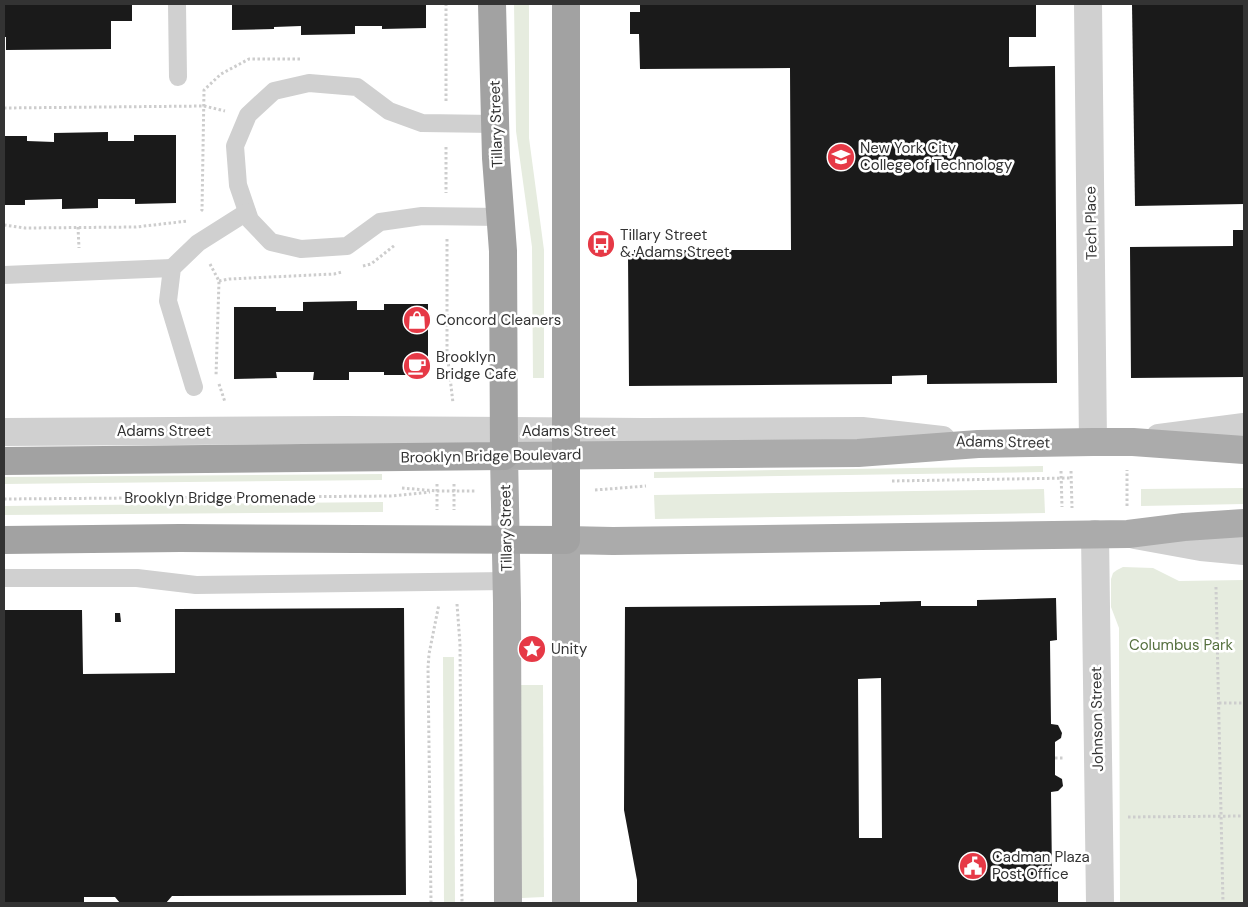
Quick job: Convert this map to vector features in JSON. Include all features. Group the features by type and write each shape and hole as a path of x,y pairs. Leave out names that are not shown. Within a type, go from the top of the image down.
{"highway":[{"name":"Tillary Street","path":"492,4 495,124 502,217 504,443"},
{"path":"4,540 180,538 566,540 566,4"},
{"name":"Brooklyn Bridge Boulevard","path":"4,461 504,443"}],"main road":[{"name":"Adams Street","path":"978,444 1093,442 1130,453 1244,450"},
{"name":"Tillary Street","path":"504,443 507,581 508,903"},
{"name":"Brooklyn Bridge Boulevard","path":"566,443 858,453 978,444"},
{"path":"566,903 566,540 613,541 1095,534 1128,523 1184,527 1244,524"}],"street":[{"name":"Tech Place","path":"1088,4 1093,442"},
{"name":"Adams Street","path":"1130,453 1244,427"},
{"name":"Adams Street","path":"4,432 336,430 504,443 566,443"},
{"path":"1128,523 1201,547 1244,551"},
{"name":"Johnson Street","path":"1095,534 1100,903"}],"lane":[{"path":"177,4 178,77"},
{"path":"495,124 422,123 390,111 357,87 309,83 274,91 248,115 235,146 238,185 247,212 250,220 271,242 301,248 347,246 380,222 422,216 502,217"},
{"path":"194,386 168,301 172,268 198,243 247,212"},
{"path":"4,275 172,268"},
{"path":"4,578 137,578 196,585 507,581"}],"path":[{"path":"446,4 447,352 453,408"},
{"path":"4,108 204,106 248,115"},
{"path":"205,256 219,281 216,378 225,402"},
{"path":"1128,523 1130,453"},
{"path":"1061,465 1062,513"},
{"path":"1071,478 1072,512"},
{"path":"437,482 437,511"},
{"path":"454,482 454,511"},
{"path":"589,490 648,486"},
{"name":"Brooklyn Bridge Promenade","path":"401,488 437,491 479,491"},
{"name":"Brooklyn Bridge Promenade","path":"4,499 392,496 437,491"},
{"path":"1216,587 1223,903"},
{"path":"457,597 460,657 462,903"},
{"path":"431,903 428,668 439,604"},
{"path":"1219,703 1244,703"},
{"path":"1055,758 1064,758"},
{"path":"1128,817 1244,816"}],"green space":[{"path":"514,4 529,4 529,138 544,250 544,378 533,378 532,247 516,131"},
{"path":"1043,466 1043,472 654,478 654,472"},
{"path":"382,474 382,480 4,484 4,477"},
{"path":"1244,488 1244,504 1141,506 1141,489"},
{"path":"1044,489 1045,513 655,519 654,495"},
{"path":"383,502 383,512 4,515 4,506"},
{"name":"Columbus Park","path":"1123,567 1153,568 1179,581 1244,580 1244,903 1120,903 1119,628 1111,607 1111,579 1113,573"},
{"path":"443,657 454,657 455,903 444,903"},
{"path":"521,685 543,685 544,897 522,898"}],"building":[{"path":"4,4 132,4 132,21 111,21 111,49 6,50"},
{"path":"232,4 426,4 426,28 382,29 382,26 355,26 355,34 301,35 301,26 232,30"},
{"name":"New York City College of Technology","path":"640,4 1036,4 1036,37 1009,37 1009,67 1055,66 1057,383 927,384 927,375 892,376 892,384 629,386 628,254 634,254 634,250 791,250 790,68 640,69 639,34 630,34 630,12 640,12"},
{"path":"1132,4 1244,4 1244,204 1135,206"},
{"path":"108,132 108,141 134,141 134,135 176,135 176,203 135,204 135,199 98,199 98,208 62,209 62,199 25,200 25,205 4,205 4,136 27,136 27,141 54,142 54,133"},
{"path":"1233,230 1244,230 1244,377 1131,378 1130,247 1233,246"},
{"path":"357,301 357,310 384,310 384,304 428,304 428,375 384,375 384,372 349,372 349,380 313,380 314,372 276,372 277,378 234,379 234,307 276,307 276,311 303,311 303,302"},
{"path":"1056,598 1057,640 1050,641 1051,724 1058,725 1062,733 1061,738 1055,742 1055,775 1062,779 1063,786 1058,791 1051,792 1052,876 1058,876 1058,903 637,903 637,880 624,810 625,607 880,605 880,602 921,601 921,606 977,606 977,600","holes":["881,678 882,838 859,838 858,679"]},
{"path":"404,608 406,895 172,896 166,903 120,903 115,897 84,897 84,903 4,903 4,610 82,610 83,674 175,673 175,609"},
{"path":"115,613 120,613 121,622 115,622"}],"place":[{"name":"New York City College of Technology","path":"841,157"},
{"name":"Tillary Street & Adams Street","path":"601,244"},
{"name":"Concord Cleaners","path":"417,320"},
{"name":"Brooklyn Bridge Cafe","path":"417,366"},
{"name":"Unity","path":"532,649"},
{"name":"Cadman Plaza Post Office","path":"973,866"}]}
